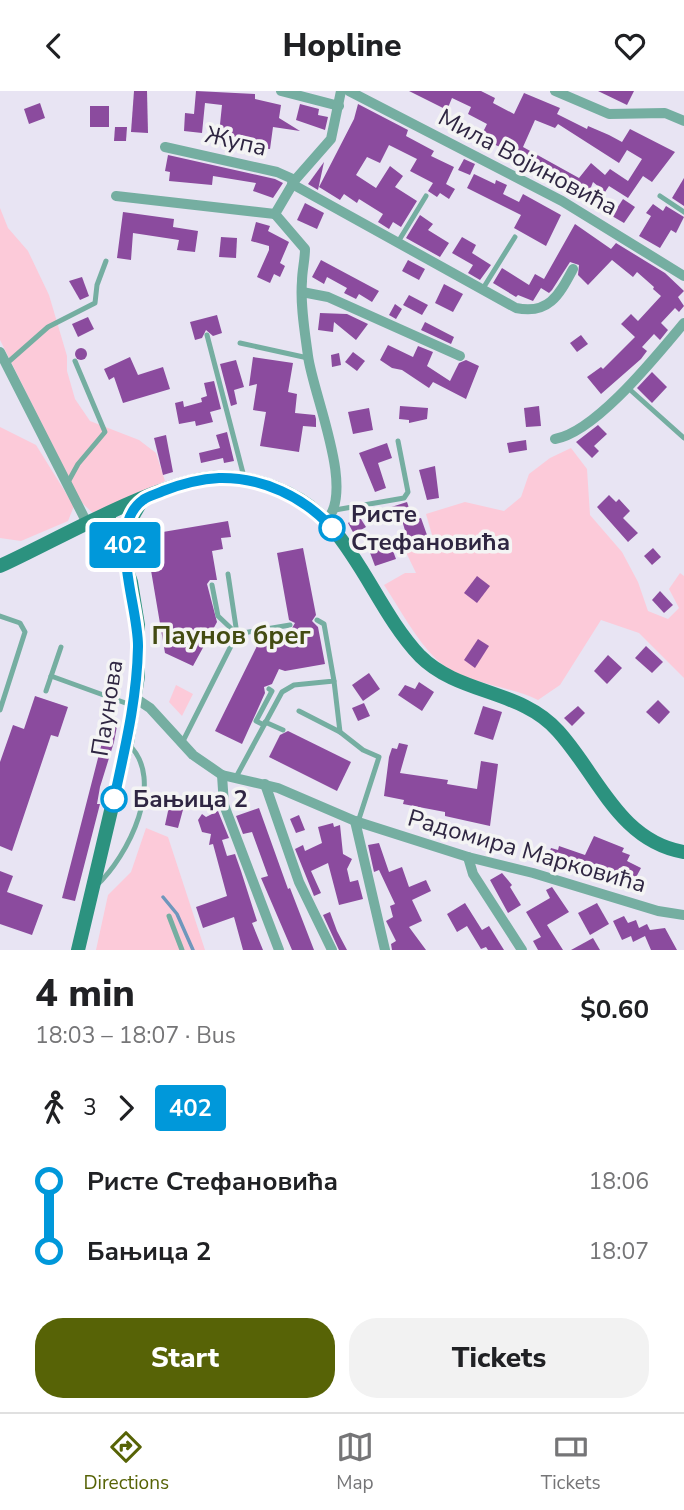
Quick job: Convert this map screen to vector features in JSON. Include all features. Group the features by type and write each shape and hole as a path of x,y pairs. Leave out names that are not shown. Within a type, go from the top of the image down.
{"main road":[{"path":"0,566 142,500 206,479 244,480 266,485 331,516 404,635 431,666 462,685 504,697 543,716 565,739 626,823 659,846 684,852"},
{"path":"125,560 126,528 142,500"},
{"name":"Паунова","path":"78,950 135,702 138,625 125,560 107,516"}],"street":[{"path":"281,91 339,106"},
{"path":"275,214 294,182 331,139 341,91"},
{"name":"Мила Војиновића","path":"349,91 562,201 684,276"},
{"path":"555,91 609,114 665,113 684,121"},
{"name":"Жупа","path":"165,147 277,172 516,308 535,311 554,300 573,269"},
{"path":"116,196 275,214 305,249 302,292 308,358 329,433 337,493 331,516"},
{"path":"302,292 328,297 460,356"},
{"path":"555,439 576,432 589,423 684,323"},
{"path":"0,352 88,525"},
{"name":"Радомира Марковића","path":"135,702 150,708 181,745 222,775 265,784 357,821 468,857 533,873 658,911 684,915"},
{"path":"222,775 224,805 279,950"},
{"path":"265,784 299,882 331,950"},
{"path":"357,821 385,950"},
{"path":"468,857 473,874 522,950"}],"lane":[{"path":"398,242 426,196"},
{"path":"660,196 684,212"},
{"path":"482,290 515,237"},
{"path":"6,364 57,321 95,303 97,285 106,261"},
{"path":"207,335 244,480"},
{"path":"240,343 308,358"},
{"path":"67,484 78,464 105,432 75,361"},
{"path":"626,387 684,438"},
{"path":"331,516 406,495 398,441"},
{"path":"181,745 237,633 228,574"},
{"path":"212,585 218,616 237,633"},
{"path":"0,616 20,623 25,632 0,710"},
{"path":"317,620 324,624 340,732"},
{"path":"237,633 290,625"},
{"path":"46,691 61,647"},
{"path":"51,676 135,702"},
{"path":"235,779 284,689 334,681"},
{"path":"269,689 272,691 256,721 283,730"},
{"path":"299,711 340,732 363,750 380,755 357,821"},
{"path":"91,891 107,877 122,855 145,790 143,764 137,752 127,743"},
{"path":"169,916 182,950"}],"shaded area":[{"path":"0,208 8,228 28,251 49,295 67,356 67,371 75,399 90,421 139,440 156,453 165,481 95,515 81,502 0,340"},
{"path":"0,427 36,445 74,506 68,521 21,541 0,538"},
{"path":"571,448 587,469 590,515 622,552 638,582 648,611 668,619 679,608 669,589 680,573 684,576 684,678 639,633 601,620 560,685 538,700 472,679 437,660 422,643 384,585 405,573 416,573 403,546 432,535 426,514 465,502 504,511 521,497 529,474 550,458"},
{"path":"176,685 193,694 182,716 169,702"},
{"path":"146,828 168,837 205,950 96,950 108,895 131,872"}],"building":[{"path":"134,91 147,91 148,133 131,132"},
{"path":"196,91 255,94 255,99 281,105 279,118 300,131 273,127 270,149 218,144 222,105 205,103 202,133 184,131 185,113 194,114"},
{"path":"409,91 481,91 495,98 493,103 514,114 524,93 560,108 557,114 587,129 588,126 622,142 630,129 675,152 652,182 643,176 628,198 609,186 605,192 593,182 588,195 548,181 552,173 532,162 529,168 519,163 522,157 480,138 487,124 468,114 471,107 452,98 447,110","holes":["535,120 555,128 558,124 619,163 627,150 642,159 628,181 610,169 605,175 591,163 579,178 523,147"]},
{"path":"598,91 634,91 627,105"},
{"path":"40,103 45,118 29,124 24,109"},
{"path":"300,104 319,109 318,115 328,117 325,130 296,120"},
{"path":"358,104 408,130 406,136 434,151 431,156 454,167 446,184 455,189 449,199 440,193 437,197 428,191 433,183 410,171 417,159 389,145 380,163 367,157 356,175 376,188 390,166 403,176 395,187 417,201 401,227 393,222 389,229 378,222 383,214 359,199 357,203 344,194 340,200 319,187 354,119"},
{"path":"90,106 109,106 109,127 90,127"},
{"path":"115,127 127,127 126,141 114,141"},
{"path":"168,155 283,183 273,198 253,191 256,183 213,176 212,185 169,181 170,172 165,171"},
{"path":"464,159 475,164 470,175 458,170"},
{"path":"324,162 318,190 308,184"},
{"path":"474,174 495,184 496,180 507,185 503,194 519,202 523,194 561,215 546,246 514,228 521,215 467,188"},
{"path":"684,178 684,206 672,198"},
{"path":"623,199 635,207 624,223 612,216"},
{"path":"305,203 324,213 317,229 297,220"},
{"path":"653,204 663,211 666,206 684,217 676,233 671,230 660,248 639,236 651,216 646,213"},
{"path":"123,212 174,219 173,227 198,231 195,252 177,250 179,240 133,233 131,260 117,258"},
{"path":"420,215 433,224 428,230 449,243 440,257 406,238"},
{"path":"256,222 270,226 268,231 289,242 280,263 285,266 280,277 274,274 270,283 257,277 269,246 251,241"},
{"path":"575,224 611,249 616,243 665,273 684,291 678,297 684,306 679,312 675,308 661,323 668,330 660,340 654,334 642,347 647,351 641,359 601,394 587,377 601,367 603,369 635,337 621,324 631,314 638,321 661,296 654,287 637,272 633,277 612,260 588,285 578,275 579,265 570,262 552,290 549,293 541,288 533,301 518,295 516,297 493,283 502,268 529,285 535,274 544,279"},
{"path":"221,237 237,238 236,258 219,257"},
{"path":"462,237 476,245 472,253 491,265 480,280 468,273 473,265 452,253"},
{"path":"321,260 379,291 372,302 359,294 356,299 344,293 347,288 327,277 324,284 312,277"},
{"path":"408,260 425,269 419,280 402,271"},
{"path":"82,277 89,296 80,300 69,281"},
{"path":"444,284 463,294 453,312 435,303"},
{"path":"409,295 428,305 422,315 403,305"},
{"path":"395,304 402,309 396,319 389,315"},
{"path":"320,313 347,314 368,324 356,340 334,322 333,332 318,330"},
{"path":"217,315 222,333 213,336 206,330 202,338 195,340 190,322"},
{"path":"88,317 94,329 78,337 72,324"},
{"path":"425,322 454,337 451,344 421,330"},
{"path":"581,335 588,344 577,352 570,343"},
{"path":"388,345 413,357 418,346 433,352 427,366 450,381 459,363 466,360 479,366 466,399 433,382 429,388 402,370 392,368 380,360"},
{"path":"81,348 87,354 81,360 75,354"},
{"path":"353,352 365,361 357,371 345,362"},
{"path":"339,353 341,365 332,367 331,355"},
{"path":"130,357 138,375 163,367 170,389 123,403 114,377 109,380 104,369"},
{"path":"253,357 293,363 288,392 297,394 295,413 315,415 316,419 316,427 303,426 299,452 260,446 266,412 253,410 257,384 249,386"},
{"path":"236,360 244,387 234,390 237,404 231,406 220,364"},
{"path":"652,372 667,387 652,403 637,388"},
{"path":"214,381 221,409 210,412 213,422 196,426 195,421 179,424 175,403 183,401 184,407 202,402 201,398 207,396 204,383"},
{"path":"400,406 428,408 427,419 409,423 409,420 399,419"},
{"path":"539,406 541,426 526,427 524,408"},
{"path":"369,408 373,430 353,434 348,412"},
{"path":"598,425 607,434 594,446 599,451 592,458 576,442"},
{"path":"227,432 234,461 224,463 223,458 201,463 199,453 220,448 216,435"},
{"path":"166,435 173,472 163,475 154,438"},
{"path":"526,440 527,450 509,453 507,443"},
{"path":"387,443 392,458 378,463 386,488 375,492 359,453"},
{"path":"435,466 439,498 427,500 419,470"},
{"path":"609,495 616,502 619,499 630,511 623,518 638,533 628,542 597,507"},
{"path":"407,502 413,520 421,518 427,535 408,541 402,520 390,524 385,509"},
{"path":"359,516 366,527 354,534 348,523"},
{"path":"228,521 231,537 221,538 223,549 212,551 217,580 210,580 207,584 217,622 193,666 165,653 145,535"},
{"path":"390,543 396,559 375,566 369,550"},
{"path":"303,548 316,615 312,621 318,627 325,664 285,671 279,669 272,684 264,687 265,693 242,744 215,731 257,646 293,639 291,630 295,623 289,620 277,553"},
{"path":"653,548 661,557 652,565 644,556"},
{"path":"477,576 490,586 477,603 464,593"},
{"path":"660,591 673,605 664,613 652,600"},
{"path":"478,639 489,646 475,668 464,660"},
{"path":"646,646 663,662 652,673 635,658"},
{"path":"608,655 622,668 607,684 594,671"},
{"path":"369,673 380,689 363,701 352,685"},
{"path":"419,682 434,692 422,711 398,695 405,685 415,689"},
{"path":"35,696 68,707 58,737 51,735 12,851 0,846 0,762 13,725 24,729"},
{"path":"658,700 670,712 659,724 646,712"},
{"path":"364,703 370,716 358,721 352,708"},
{"path":"483,706 502,712 493,740 474,734"},
{"path":"578,706 585,713 572,726 564,718"},
{"path":"107,723 117,726 100,787 97,804 100,804 75,901 62,898"},
{"path":"288,731 351,762 337,791 269,757 280,735"},
{"path":"399,743 408,745 400,773 448,780 447,784 477,789 481,761 498,764 490,826 445,816 445,812 403,804 404,800 384,796 389,757 392,748 397,749"},
{"path":"170,802 184,806 178,828 165,825"},
{"path":"259,808 288,889 290,888 314,950 292,950 261,878 268,876 252,832 243,834 236,816"},
{"path":"218,811 229,838 222,840 227,856 235,854 257,921 252,923 263,950 243,950 234,917 203,928 196,907 227,896 213,844 209,845 211,834 202,832 198,820 202,814 206,817"},
{"path":"299,815 305,830 296,833 290,819"},
{"path":"333,823 334,827 340,825 343,854 352,859 347,869 350,882 358,880 363,899 339,905 328,863 311,871 321,893 314,896 295,849 303,845 305,851 322,843 318,827"},
{"path":"594,836 624,848 622,852 630,855 627,861 641,868 634,881 621,879 619,884 548,857 551,848 558,850 559,846 585,855"},
{"path":"379,843 389,872 402,867 409,887 426,880 431,891 412,900 422,921 409,927 426,950 392,950 391,944 396,941 386,921 393,917 390,906 395,904 379,870 374,872 368,845"},
{"path":"0,871 13,876 7,892 43,905 32,935 0,924"},
{"path":"502,873 512,885 510,887 521,905 508,913 490,880"},
{"path":"552,887 569,912 547,925 563,950 538,950 533,941 541,937 526,912 550,898 546,890"},
{"path":"465,903 482,930 489,926 504,950 488,950 486,947 481,949 467,926 457,932 447,914"},
{"path":"597,903 609,924 590,935 578,913"},
{"path":"330,912 347,950 339,950 323,915"},
{"path":"624,916 628,923 636,920 639,928 647,924 650,930 665,928 677,950 651,950 645,936 633,942 631,936 622,940 613,921"},
{"path":"593,938 600,950 571,950"}],"waterway":[{"path":"163,897 177,914 193,950"}],"bus line":[{"name":"402","path":"114,799 138,676 138,625 125,560 126,528 142,500 183,484 206,479 231,478 266,485 302,502 318,513 332,528"}],"place":[{"name":"Ристе Стефановића","path":"332,528"},
{"name":"Бањица 2","path":"114,799"}],"district":[{"name":"Паунов брег","path":"231,635"}]}
